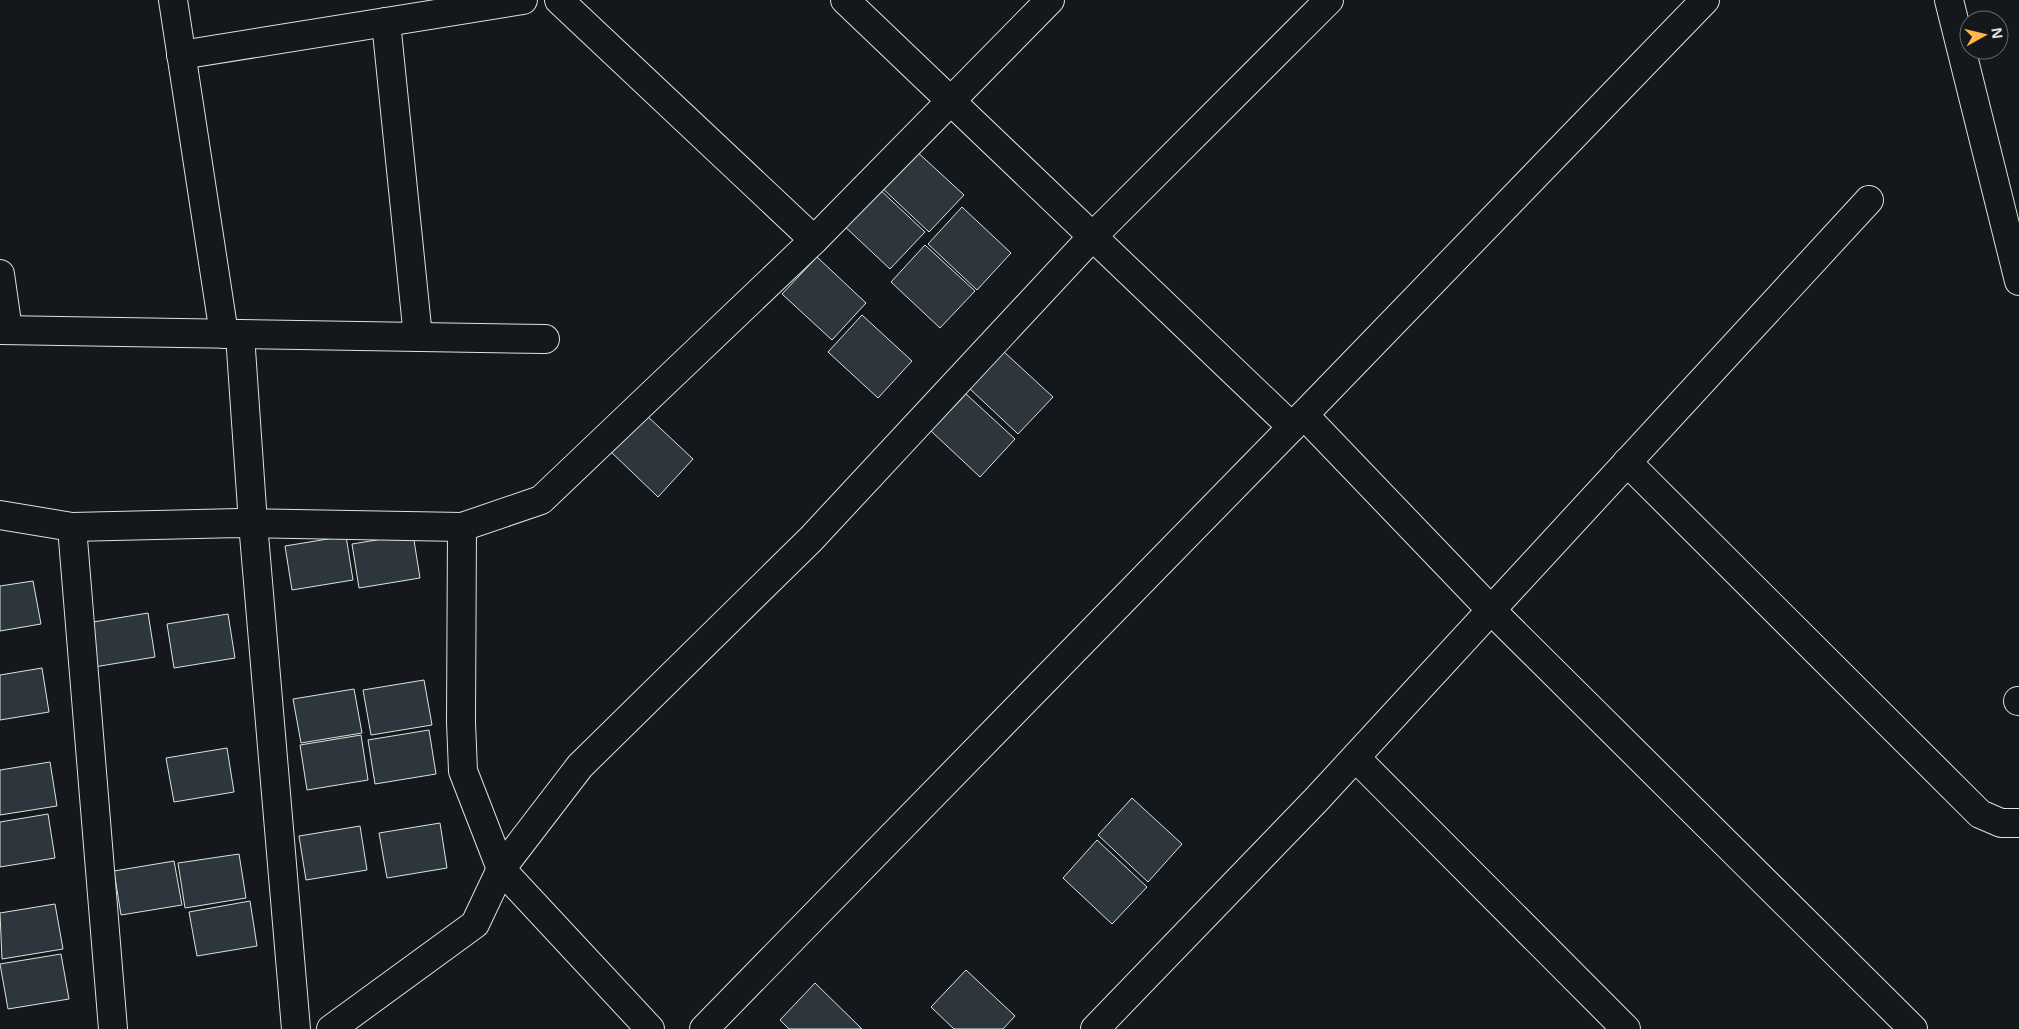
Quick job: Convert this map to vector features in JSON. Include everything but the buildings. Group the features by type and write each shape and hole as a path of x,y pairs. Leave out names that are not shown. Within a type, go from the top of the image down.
{"street":[{"path":"173,0 181,55 232,334 253,523 296,1029"},
{"path":"181,55 523,0"},
{"path":"559,0 814,240"},
{"path":"845,0 1092,236 1298,421 1913,1029"},
{"path":"0,515 72,527 253,523 462,527 541,500 814,240 1050,0"},
{"path":"331,1029 475,924 501,869 580,766 811,539 1092,236 1329,0"},
{"path":"704,1029 1298,421 1705,0"},
{"path":"1949,0 2010,207 2019,281"},
{"path":"386,22 418,337"},
{"path":"1095,1029 1356,758 1869,200"},
{"path":"0,274 4,330 545,339"},
{"path":"1627,462 1980,814 2001,823 2019,823"},
{"path":"72,527 113,1029"},
{"path":"462,527 461,722 463,771 501,869 650,1029"},
{"path":"1356,758 1626,1029"}]}
